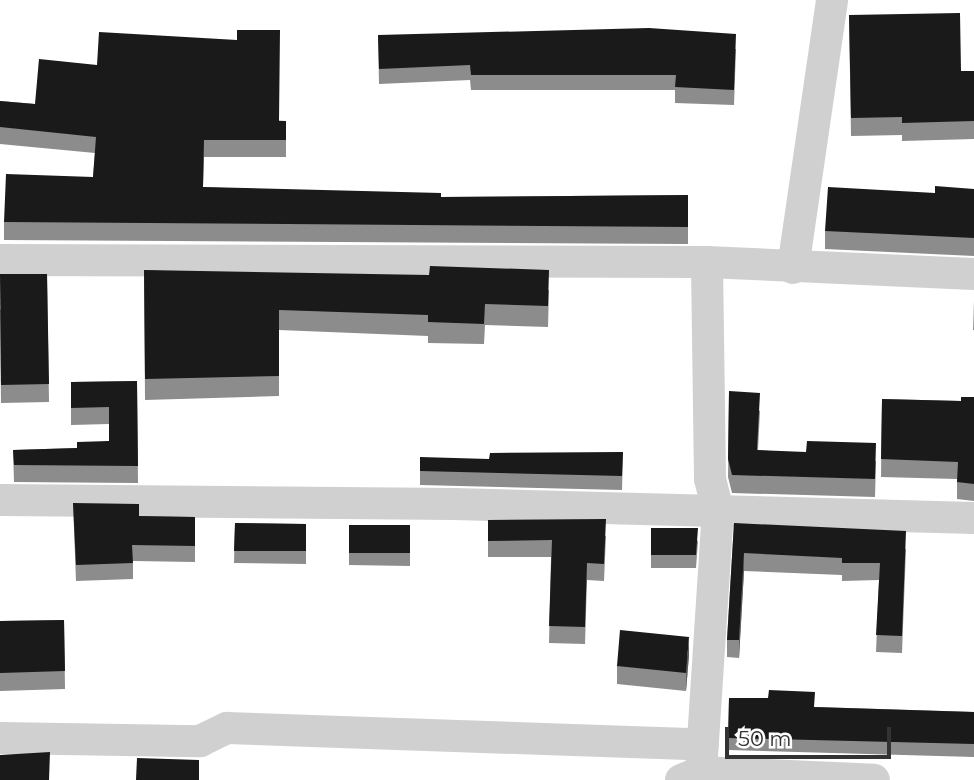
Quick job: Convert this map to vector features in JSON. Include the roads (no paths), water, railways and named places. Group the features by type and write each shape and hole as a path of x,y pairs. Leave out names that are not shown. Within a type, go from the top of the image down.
{"street":[{"path":"793,268 832,0"},
{"path":"0,260 707,262 793,268 974,274"},
{"path":"695,765 718,510 710,479 707,262"},
{"path":"0,500 718,510 974,518"},
{"path":"0,738 200,741 227,728 874,780"}]}
